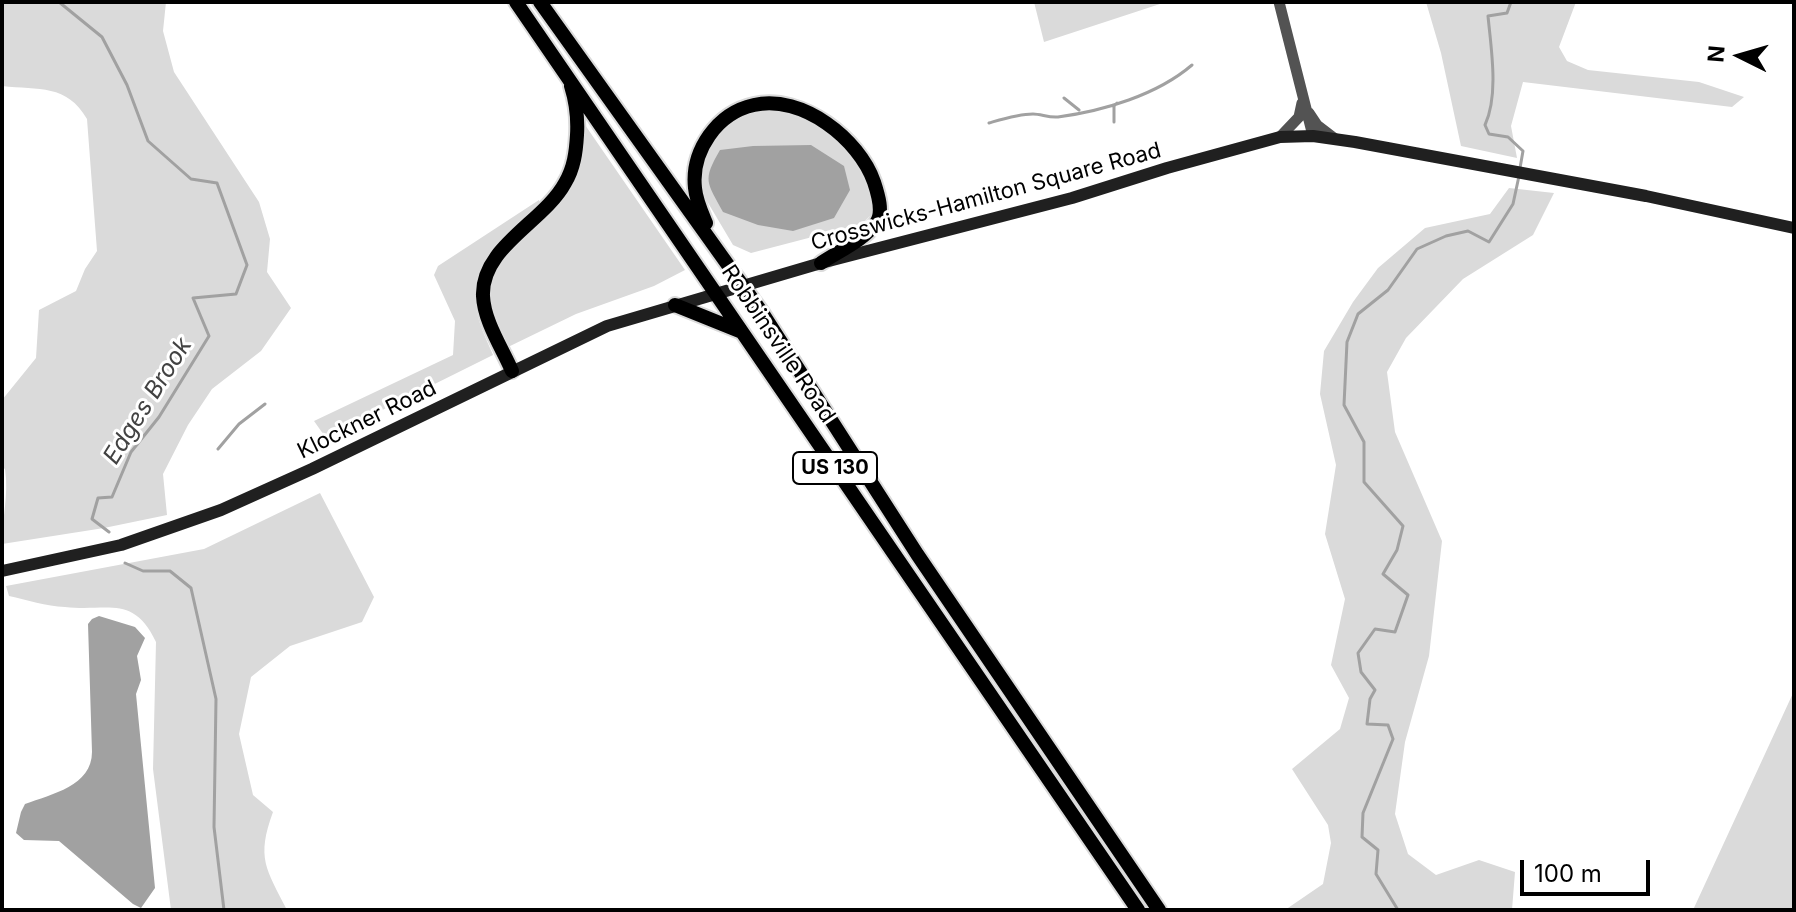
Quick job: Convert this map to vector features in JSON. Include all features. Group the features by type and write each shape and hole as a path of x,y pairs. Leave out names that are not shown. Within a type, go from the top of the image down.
{"highway":[{"name":"Robbinsville Road","path":"516,2 1138,910"},
{"name":"Robbinsville Road","path":"540,2 743,286 805,377 894,519 1159,910"},
{"path":"512,371 487,314 483,294 487,274 500,253 550,204 566,183 576,157 577,122 573,94 565,71"},
{"path":"715,245 695,189 697,157 722,120 755,104 773,105 818,118 851,143 871,174 878,195 880,215 877,222 864,235 821,263"},
{"path":"675,305 743,332"},
{"path":"955,642 971,647 994,678 1010,690"}],"main road":[{"name":"Crosswicks-Hamilton Square Road","path":"743,286 1072,198 1280,137 1313,136"},
{"path":"1313,136 1510,170 1794,228"},
{"name":"Klockner Road","path":"2,571 121,545 221,510 607,326 743,286"}],"street":[{"path":"1279,2 1313,136"},
{"path":"1280,137 1299,117 1301,91"},
{"path":"1307,109 1317,125 1334,138"}],"shaded area":[{"path":"2,2 166,2 163,31 174,72 259,202 270,239 267,272 291,308 261,351 212,389 188,425 163,474 167,515 2,544 6,488 5,469 2,467 2,400 36,358 39,310 76,291 97,251 87,119 61,94 2,86"},
{"path":"1034,2 1210,2 1163,3 1044,42"},
{"path":"1426,2 1576,2 1559,47 1567,61 1588,70 1699,82 1744,97 1732,107 1523,82 1511,126 1517,158 1461,146 1441,53"},
{"path":"764,109 792,113 811,120 839,139 860,166 867,181 873,213 862,224 751,253 733,245 701,191 701,164 716,134 737,117"},
{"path":"583,122 685,270 654,286 576,314 508,347 490,306 491,286 498,268 518,243 561,200"},
{"path":"811,145 844,166 850,190 834,218 793,231 758,225 723,212 709,181 720,150"},
{"path":"1509,188 1554,193 1533,235 1463,279 1406,338 1387,372 1395,432 1442,541 1429,656 1405,742 1395,814 1408,854 1436,875 1479,860 1515,872 1512,910 1285,910 1323,884 1331,843 1328,825 1292,769 1340,729 1349,698 1331,665 1345,599 1325,534 1336,465 1320,394 1324,351 1353,302 1378,268 1425,228 1490,214"},
{"path":"539,200 539,209 506,240 480,277 476,307 493,355 326,438 314,421 453,355 455,321 434,275 438,266"},
{"path":"320,493 374,597 362,622 290,646 251,677 239,734 253,795 273,812 264,852 269,873 287,910 171,910 153,769 156,642 138,617 128,611 44,604 9,596 6,586 204,549"},
{"path":"99,616 135,627 145,638 137,656 141,680 136,694 155,888 141,908 59,841 24,840 16,833 25,804 69,787 78,781 90,764 88,624"},
{"path":"1794,691 1794,910 1693,910"}],"waterway":[{"name":"Edges Brook","path":"59,2 102,37 127,85 148,141 191,179 217,183 247,265 236,294 193,298 209,336 159,417 131,452 112,497 98,498 92,519 109,532"},
{"path":"1511,2 1507,13 1488,16 1493,86 1485,125 1489,134 1508,137 1523,151 1520,168"},
{"path":"989,123 1028,114 1058,117 1111,106 1163,85 1192,65"},
{"path":"1064,98 1079,110"},
{"path":"1114,122 1114,106 1117,103"},
{"path":"1398,910 1376,874 1378,850 1362,837 1363,813 1393,739 1388,725 1367,724 1370,699 1375,690 1361,672 1358,653 1375,629 1395,632 1408,595 1383,574 1397,550 1403,526 1364,482 1364,442 1344,405 1347,342 1358,314 1388,290 1417,249 1446,236 1468,231 1489,242 1513,204 1519,176"},
{"path":"218,449 239,424 265,404"},
{"name":"Edges Brook","path":"125,563 143,571 170,571 191,588 216,699 214,827 224,910"}]}
